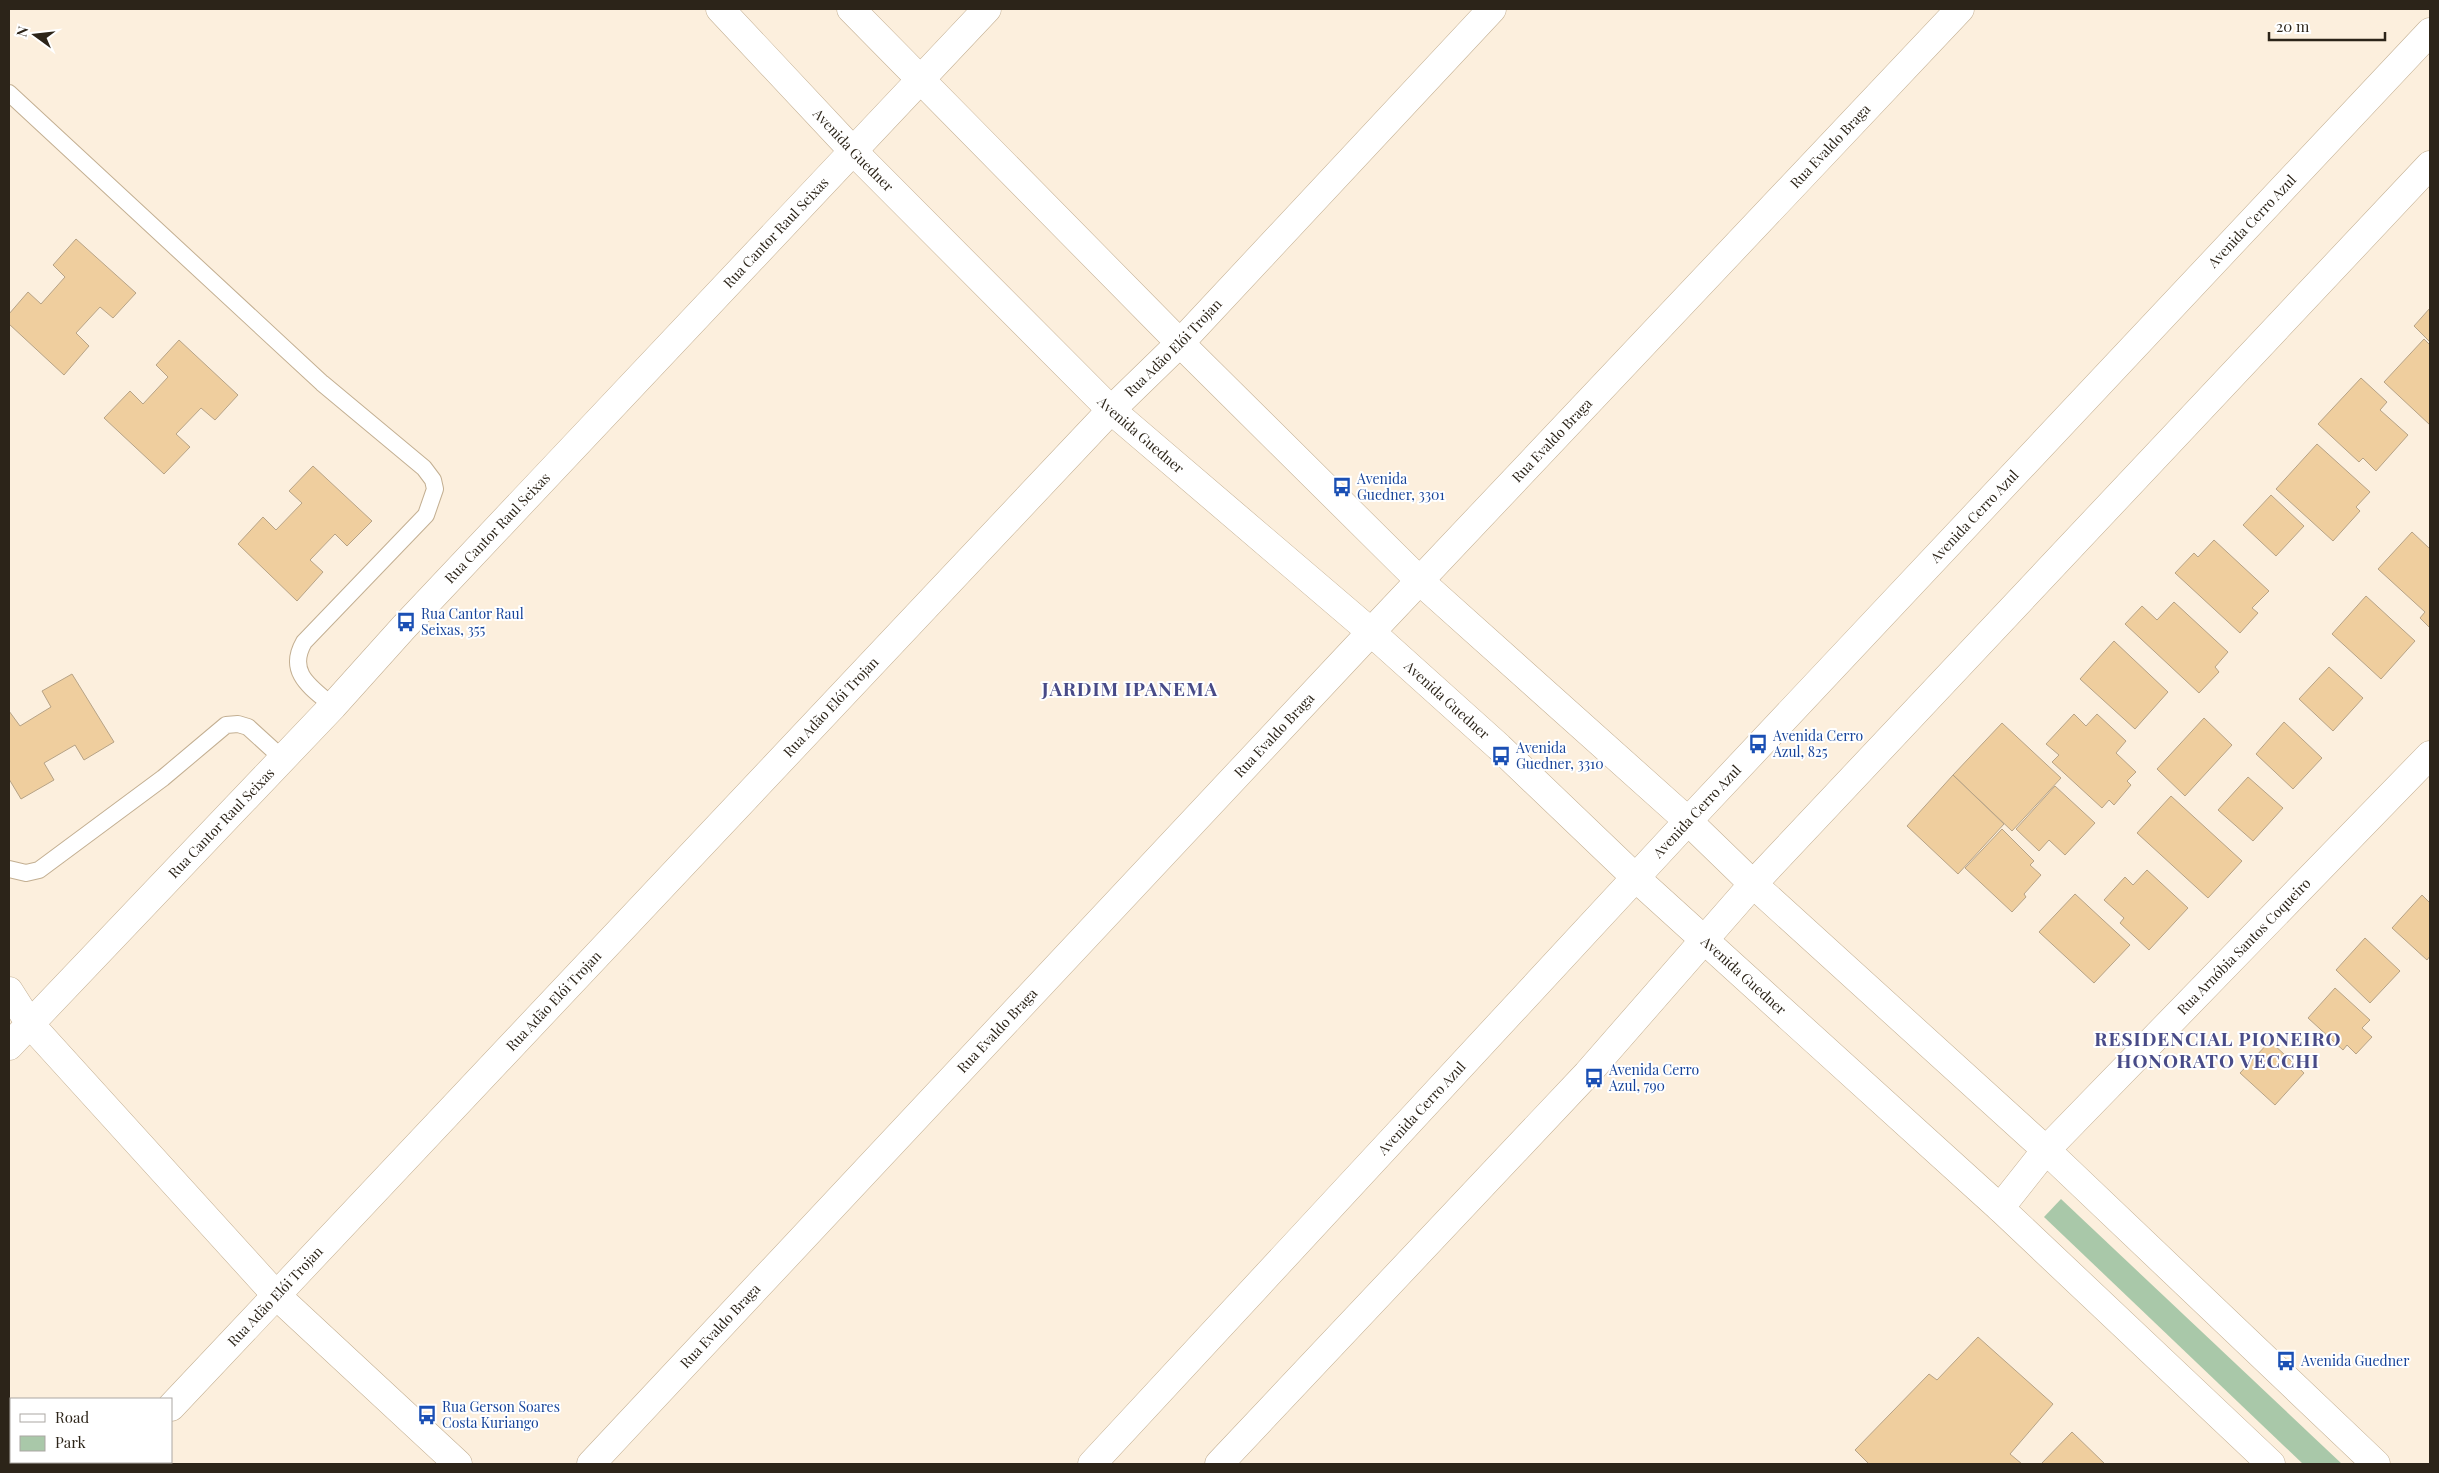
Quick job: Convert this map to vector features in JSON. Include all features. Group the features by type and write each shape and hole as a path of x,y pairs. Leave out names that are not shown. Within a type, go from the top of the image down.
{"street":[{"name":"Avenida Guedner","path":"720,9 853,151 1111,410 1371,632 1499,747 1637,879 2000,1208 2272,1464"},
{"path":"851,9 1180,343 1421,582 1688,822 1753,884 2046,1150 2376,1464"},
{"name":"Rua Cantor Raul Seixas","path":"9,1046 333,706 417,612 987,9"},
{"name":"Rua Adão Elói Trojan","path":"172,1405 277,1296 1111,410 1180,343 1492,9"},
{"name":"Rua Evaldo Braga","path":"591,1464 1371,632 1421,582 1960,9"},
{"name":"Avenida Cerro Azul","path":"1092,1464 1688,822 2430,32"},
{"path":"1219,1464 1587,1074 1753,884 2430,165"},
{"name":"Rua Arnóbia Santos Coqueiro","path":"2000,1208 2046,1150 2430,756"},
{"path":"9,991 30,1024 277,1296 458,1464"}],"lane":[{"path":"9,93 322,383 412,457 433,480 435,489 426,514 304,642 298,652 299,671 305,682 333,706"},
{"path":"9,869 26,873 38,870 163,778 226,726 238,724 248,727 283,759"}],"green space":[{"path":"2061,1199 2342,1464 2303,1464 2044,1217"}],"building":[{"path":"76,239 136,293 113,318 100,307 76,333 89,346 64,375 9,324 9,314 28,292 41,304 65,277 53,265"},
{"path":"2430,308 2430,342 2414,326"},
{"path":"2424,339 2430,345 2430,425 2384,382"},
{"path":"179,340 238,395 215,420 201,408 176,434 190,447 164,474 104,418 130,391 143,404 168,377 156,365"},
{"path":"2361,378 2387,402 2380,410 2408,435 2376,471 2363,458 2359,462 2318,424"},
{"path":"2317,444 2370,492 2356,507 2360,511 2333,541 2276,489"},
{"path":"313,466 372,521 347,546 335,534 310,560 323,572 297,601 238,544 263,517 276,530 302,503 289,491"},
{"path":"2271,495 2304,526 2276,556 2243,525"},
{"path":"2412,532 2430,549 2430,628 2420,618 2425,612 2378,569"},
{"path":"2214,540 2269,591 2252,608 2258,613 2240,633 2175,573 2194,553 2198,557"},
{"path":"2366,596 2415,641 2381,679 2332,634"},
{"path":"2174,602 2228,652 2215,667 2219,672 2199,693 2125,624 2142,606 2157,620"},
{"path":"2114,641 2168,692 2135,729 2080,679"},
{"path":"2329,667 2363,698 2333,731 2299,699"},
{"path":"72,674 114,742 84,760 75,745 44,763 54,780 21,799 9,779 9,711 20,726 51,707 42,691"},
{"path":"2074,714 2086,726 2097,714 2126,741 2116,753 2136,772 2127,781 2131,785 2114,805 2109,800 2102,808 2052,762 2059,755 2046,744"},
{"path":"2204,718 2232,745 2185,796 2157,769"},
{"path":"2284,722 2322,758 2293,789 2256,754"},
{"path":"2002,723 2061,778 2012,831 1953,775"},
{"path":"1953,775 2004,824 1958,874 1907,826"},
{"path":"2248,777 2283,808 2253,841 2218,810"},
{"path":"2055,786 2095,823 2065,855 2049,840 2039,851 2016,829"},
{"path":"2171,796 2242,861 2208,898 2137,833"},
{"path":"2002,829 2034,861 2030,865 2041,875 2024,894 2026,897 2012,912 1965,868"},
{"path":"2147,870 2188,908 2149,950 2120,923 2124,918 2104,900 2125,877 2133,885"},
{"path":"2075,894 2130,945 2094,983 2039,932"},
{"path":"2422,895 2430,903 2430,956 2427,960 2392,928"},
{"path":"2365,938 2400,971 2370,1003 2336,970"},
{"path":"2335,988 2370,1020 2362,1028 2372,1037 2356,1054 2347,1045 2343,1050 2308,1018"},
{"path":"2270,1041 2304,1073 2275,1105 2240,1073"},
{"path":"1978,1337 2053,1404 2010,1454 2022,1464 1869,1464 1855,1450 1929,1374 1937,1380"},
{"path":"2072,1432 2105,1464 2041,1464"}],"place":[{"name":"Avenida Guedner, 3301","path":"1342,487"},
{"name":"Rua Cantor Raul Seixas, 355","path":"406,622"},
{"name":"Avenida Cerro Azul, 825","path":"1758,744"},
{"name":"Avenida Guedner, 3310","path":"1501,756"},
{"name":"Avenida Cerro Azul, 790","path":"1594,1078"},
{"name":"Avenida Guedner","path":"2286,1361"},
{"name":"Rua Gerson Soares Costa Kuriango","path":"427,1415"}],"district":[{"name":"JARDIM IPANEMA","path":"1130,689"},
{"name":"RESIDENCIAL PIONEIRO HONORATO VECCHI","path":"2218,1050"}]}
